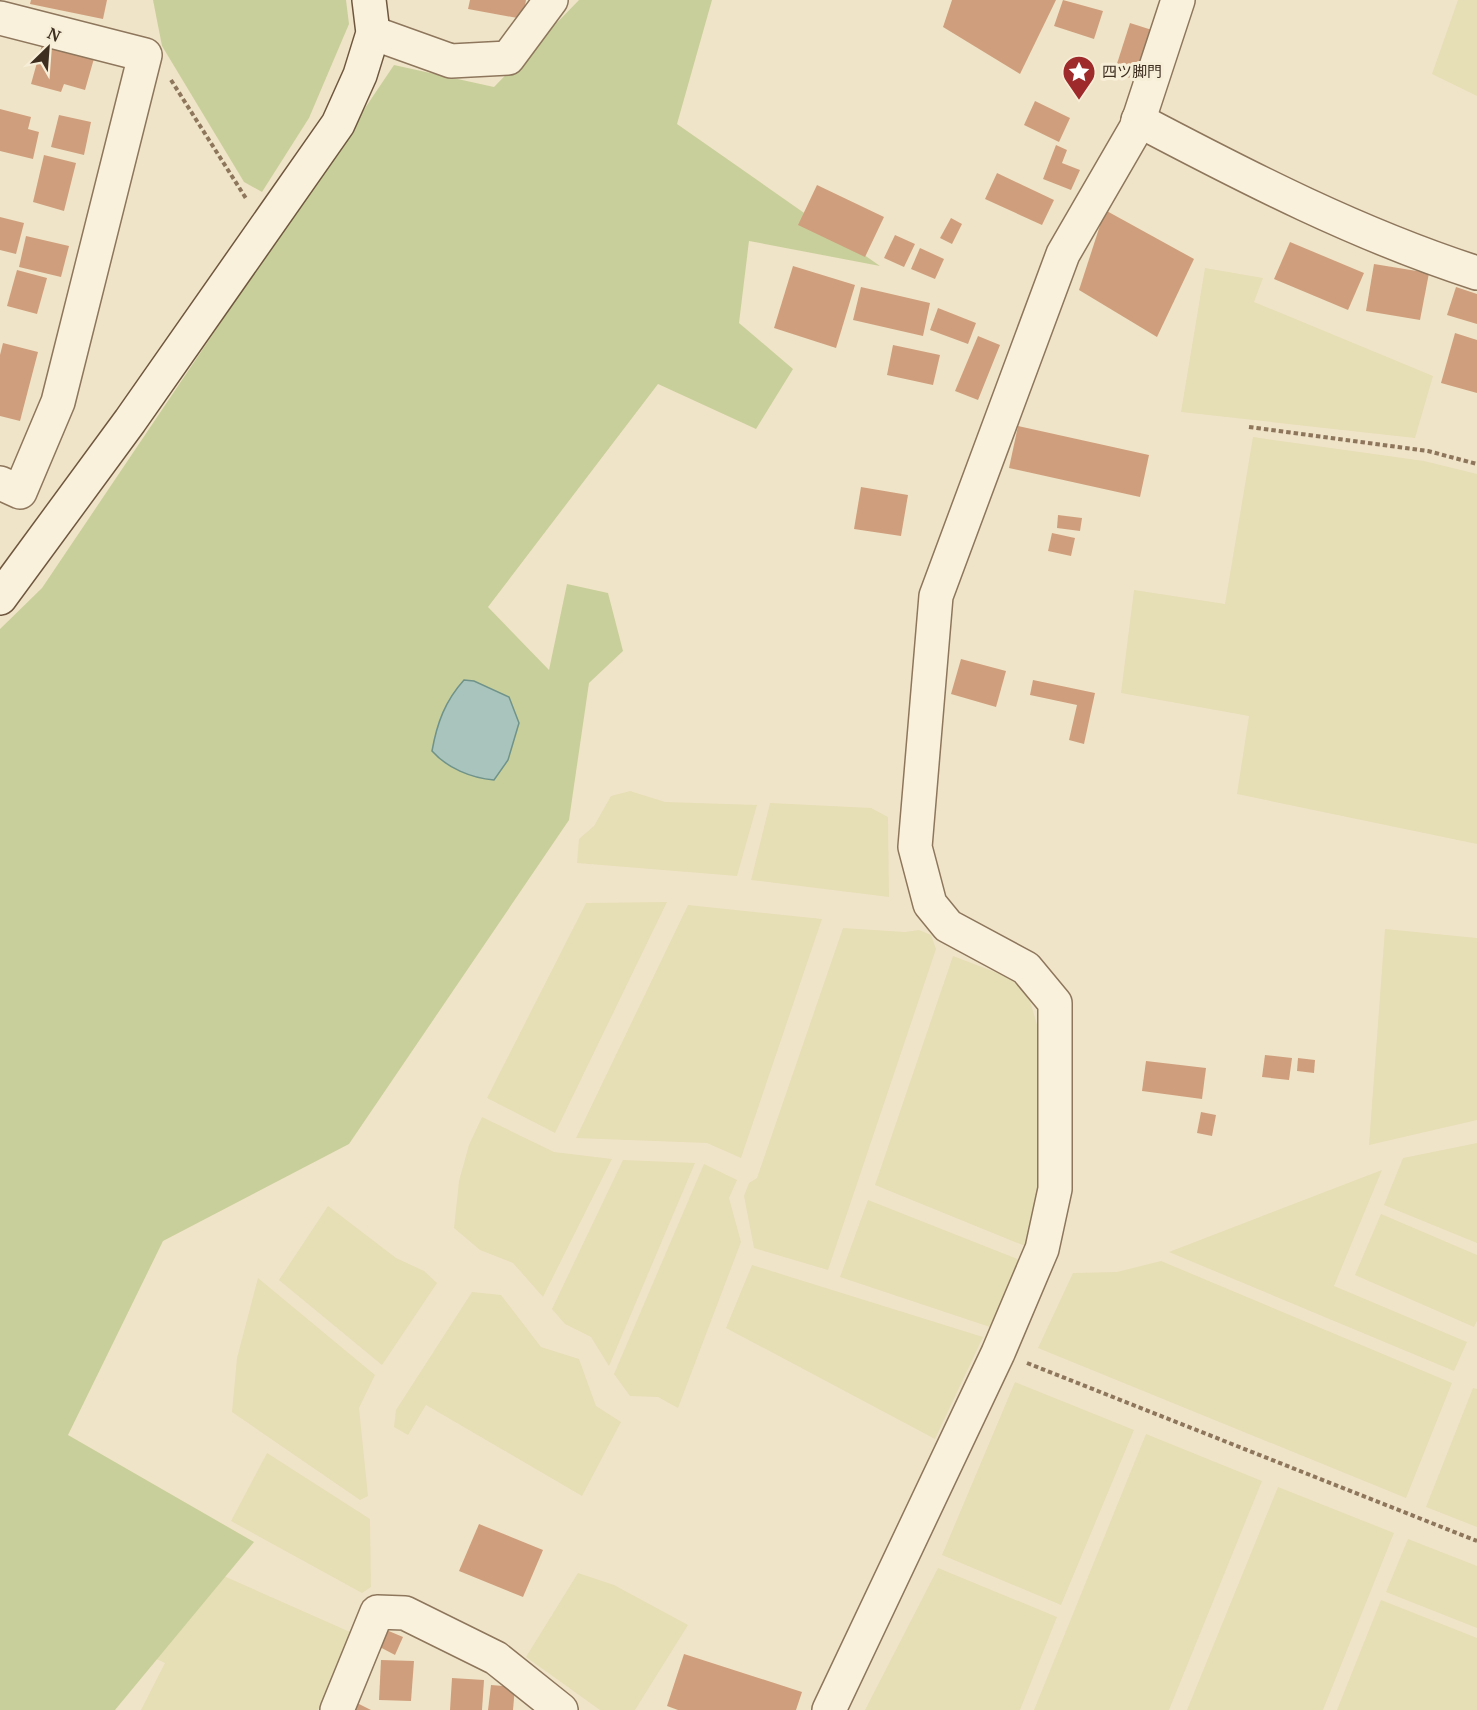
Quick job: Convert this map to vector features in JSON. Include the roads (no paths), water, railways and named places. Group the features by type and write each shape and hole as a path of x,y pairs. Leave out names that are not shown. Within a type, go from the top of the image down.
{"street":[{"path":"0,598 136,411 338,123 360,75 373,33 369,0"},
{"path":"373,33 451,61 507,58 551,0"},
{"path":"829,1710 998,1353 1042,1249 1056,1189 1055,1003 1026,968 948,926 930,904 915,847 936,596 1063,254 1138,120 1178,0"},
{"path":"0,18 145,55 58,402 20,492 0,483"},
{"path":"1138,120 1256,182 1416,253 1477,273"},
{"path":"337,1710 377,1612 405,1613 496,1658 561,1710"}],"water":[{"path":"464,680 474,681 509,697 519,723 508,760 494,780 460,771 432,751 443,713"}],"place":[{"name":"四ツ脚門","path":"1079,101"}]}
